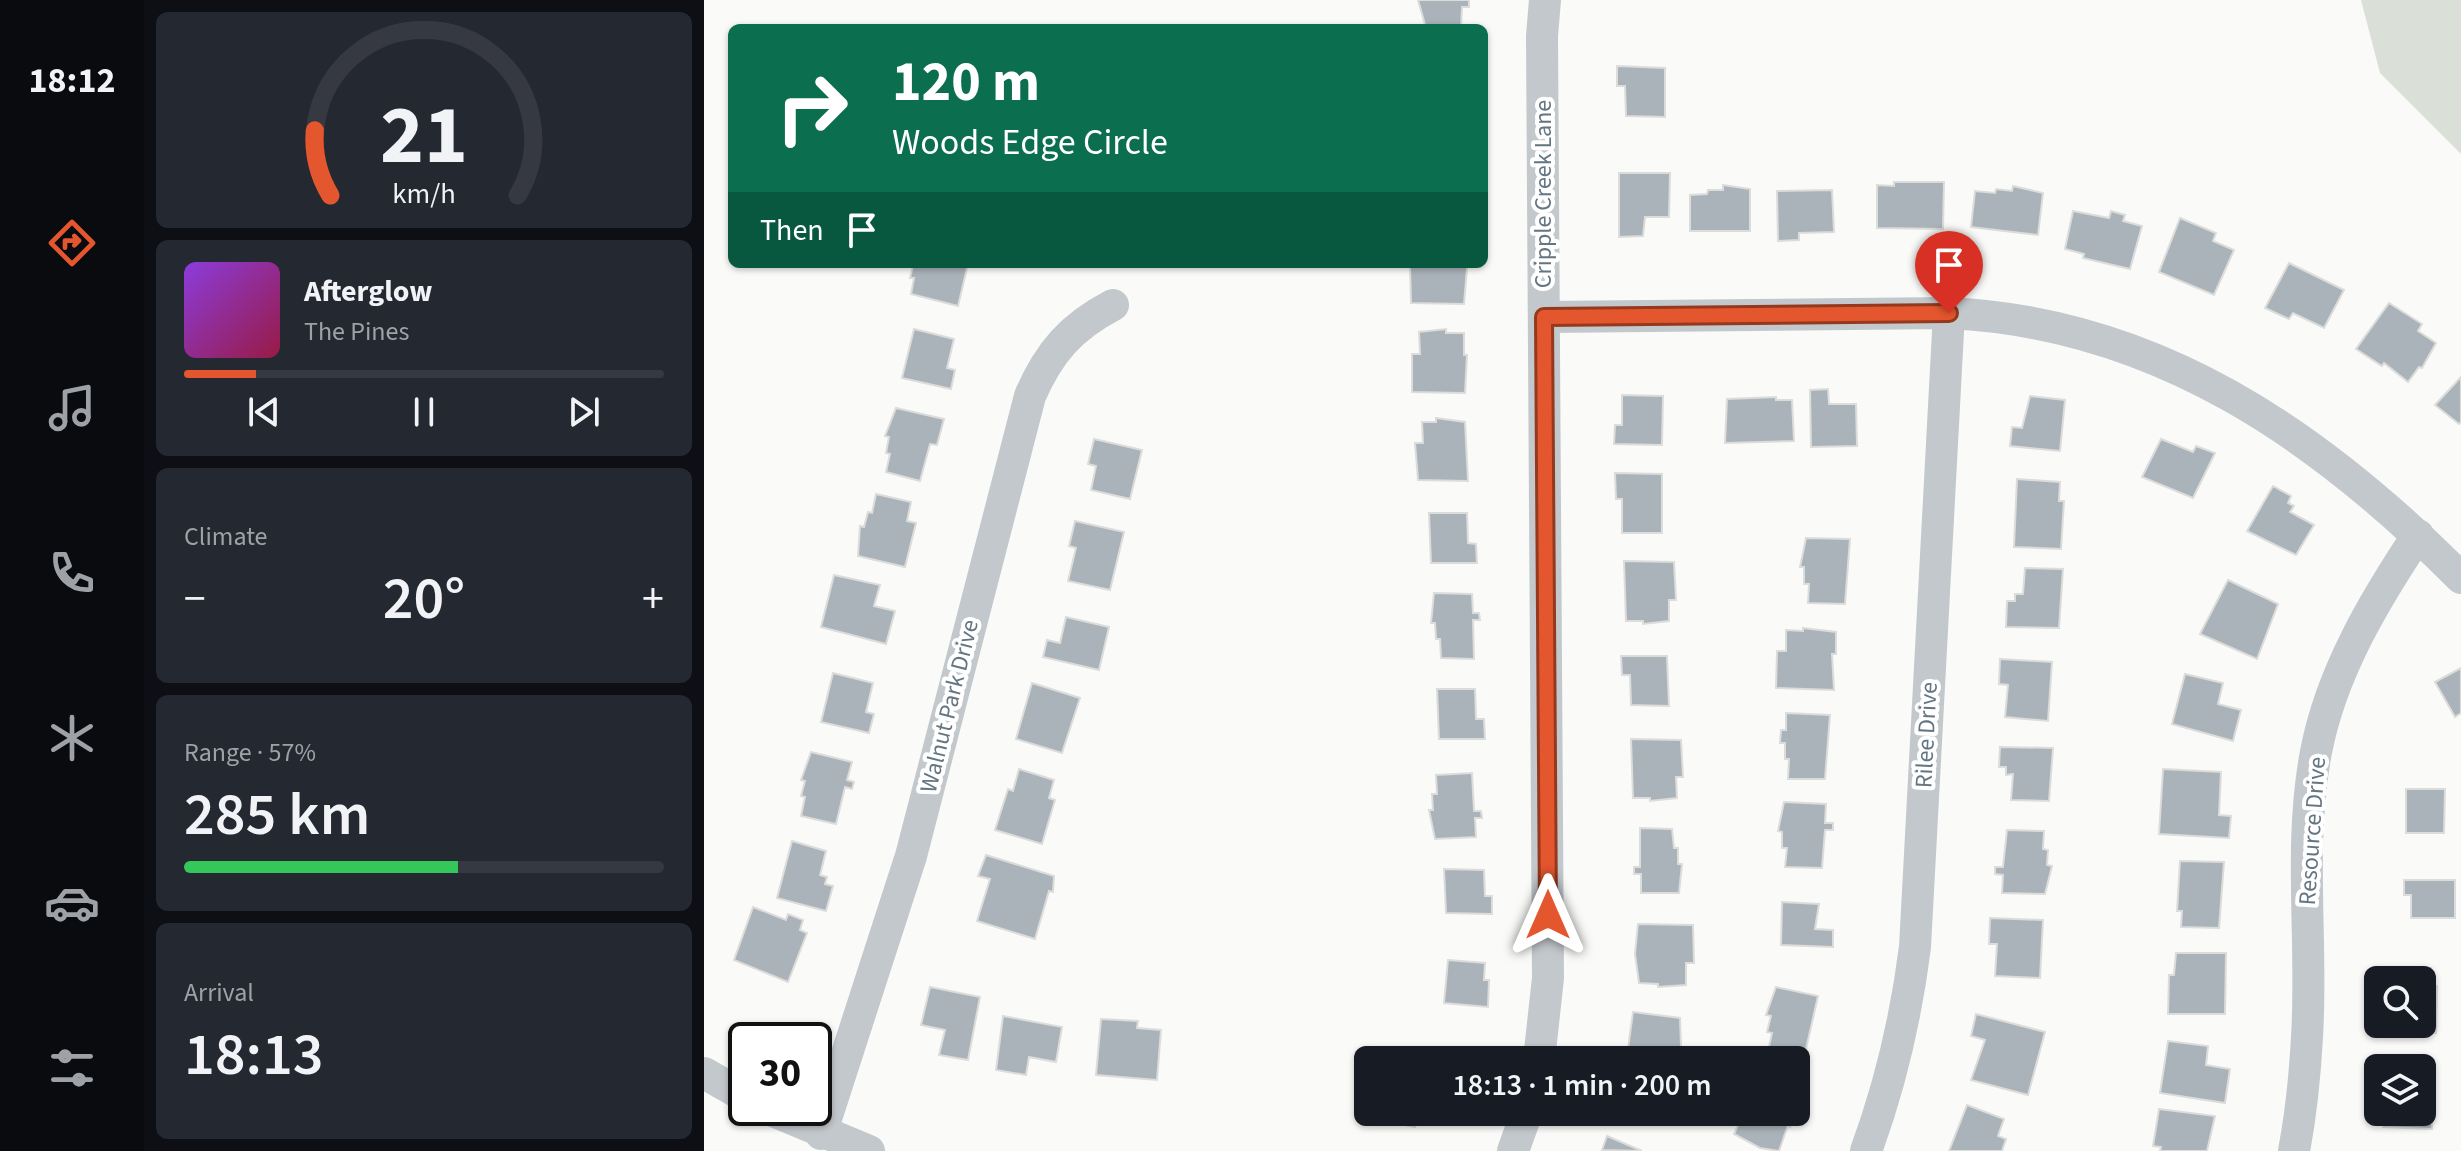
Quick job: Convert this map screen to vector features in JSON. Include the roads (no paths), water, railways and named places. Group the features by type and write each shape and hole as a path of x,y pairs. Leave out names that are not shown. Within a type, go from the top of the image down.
{"street":[{"name":"Cripple Creek Lane","path":"1541,1046 1548,978 1542,36 1545,0"},
{"name":"Walnut Park Drive","path":"821,1134 911,856 1030,396 1043,365 1059,343 1083,321 1113,305"},
{"path":"1544,317 1949,313 1999,316 2050,325 2127,349 2187,373 2265,414 2327,456 2418,535 2461,578"},
{"name":"Rilee Drive","path":"1866,1151 1896,1058 1906,1016 1915,947 1949,313"},
{"name":"Resource Drive","path":"2294,1151 2308,1036 2307,856 2315,755 2325,713 2350,652 2381,591 2418,535"},
{"path":"704,1073 728,1087"},
{"path":"804,1126 869,1151"},
{"path":"1513,1151 1522,1126"}]}
